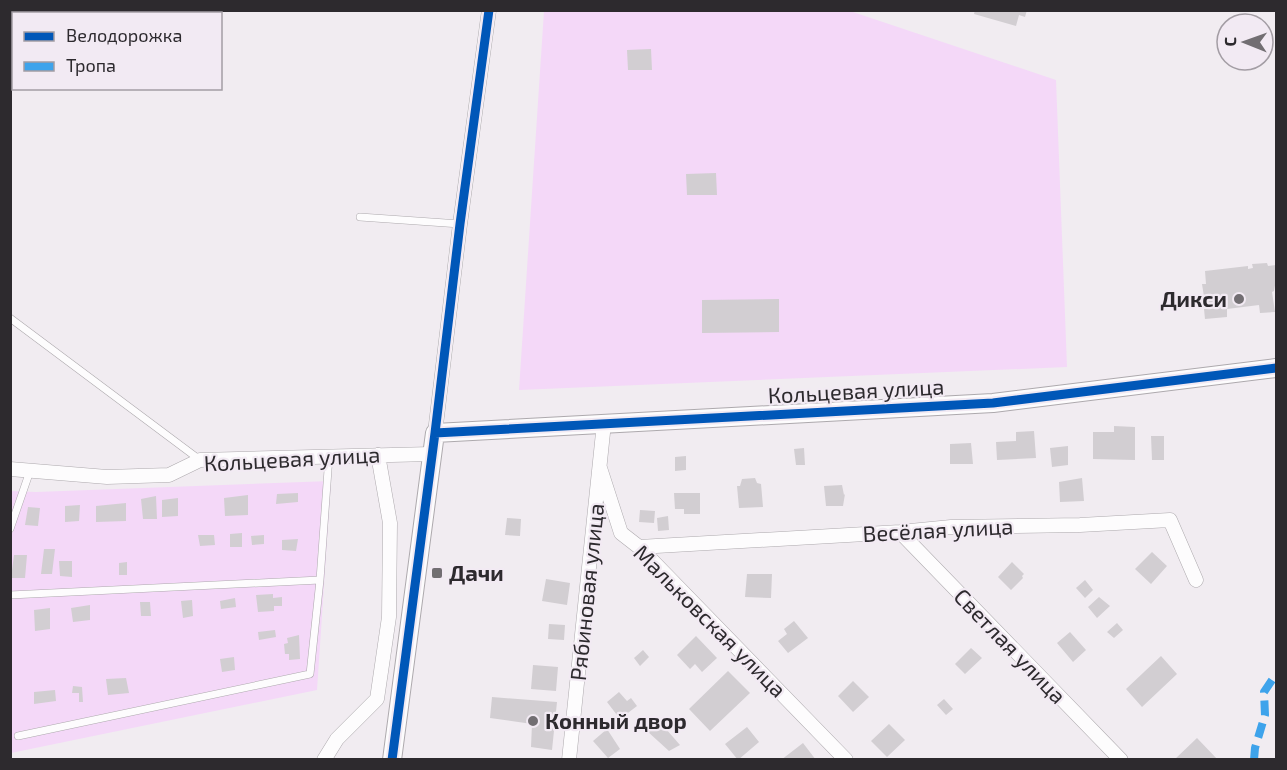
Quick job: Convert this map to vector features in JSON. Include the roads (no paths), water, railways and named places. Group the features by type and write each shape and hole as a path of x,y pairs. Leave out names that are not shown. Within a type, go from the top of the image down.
{"street":[{"path":"392,759 489,10"},
{"name":"Кольцевая улица","path":"435,433 993,403 1276,368"},
{"name":"Рябиновая улица","path":"571,758 604,423"},
{"name":"Кольцевая улица","path":"10,470 107,477 169,475 200,460 431,453"},
{"path":"324,759 337,739 377,699 388,617 390,523 378,455"},
{"name":"Мальковская улица","path":"600,468 621,532 846,759"},
{"name":"Весёлая улица","path":"639,548 951,527 1080,525 1170,520 1196,580"},
{"name":"Светлая улица","path":"900,532 1120,759"}],"lane":[{"path":"360,217 460,224"},
{"path":"10,318 200,460"},
{"path":"18,736 310,674 320,580 329,456"},
{"path":"10,529 30,471"},
{"path":"10,596 320,580"}],"place":[{"name":"Дикси","path":"1239,299"},
{"name":"Дачи","path":"437,573"},
{"name":"Конный двор","path":"533,721"}]}
